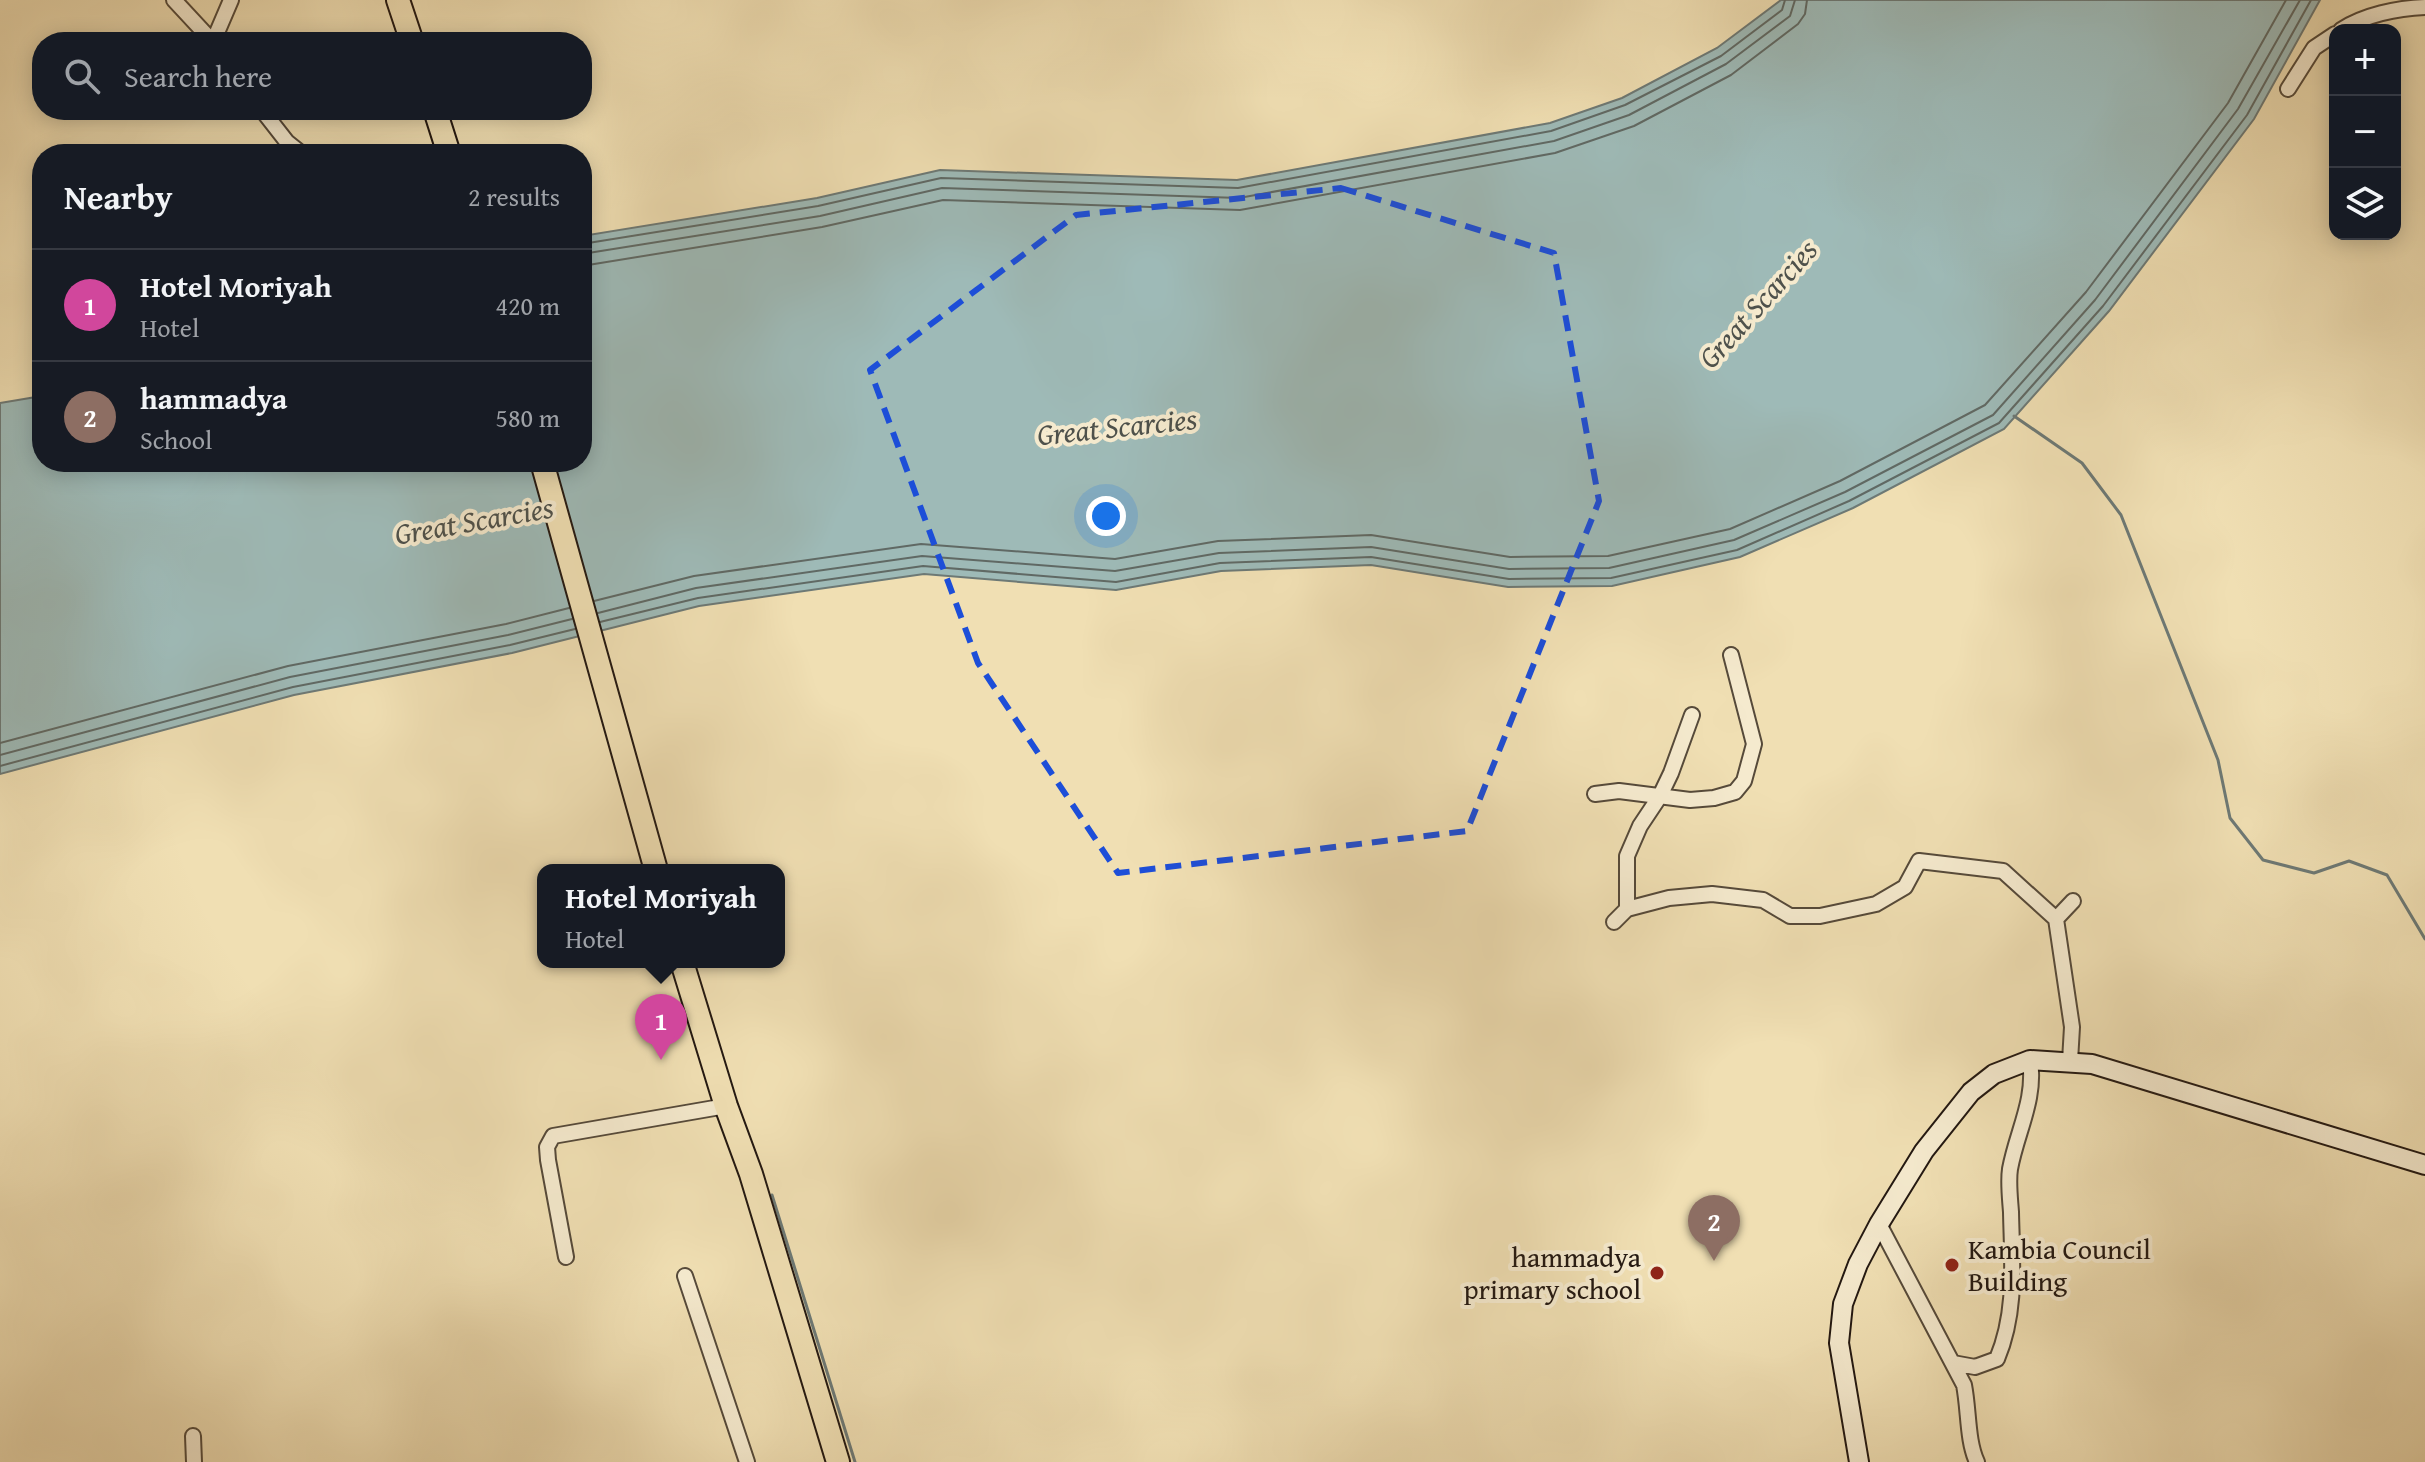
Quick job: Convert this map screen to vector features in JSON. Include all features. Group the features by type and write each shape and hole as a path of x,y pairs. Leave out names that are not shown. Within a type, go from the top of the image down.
{"highway":[{"path":"398,0 409,32"},
{"path":"437,120 442,144"},
{"path":"545,472 654,864"},
{"path":"684,968 726,1106 751,1174 838,1462"}],"main road":[{"path":"1859,1462 1839,1343 1843,1304 1858,1264 1879,1224 1924,1151 1971,1092 1994,1074 2030,1060 2092,1064 2425,1165"}],"street":[{"path":"174,0 204,32"},
{"path":"217,32 231,0"},
{"path":"2350,24 2410,7 2425,7"},
{"path":"2288,89 2314,48 2329,38"},
{"path":"270,120 290,144"},
{"path":"1595,794 1619,791 1690,800 1735,792 1744,781 1754,744 1731,655"},
{"path":"1627,909 1627,856 1640,826 1660,796 1692,715"},
{"path":"1614,922 1627,909 1669,898 1712,894 1763,900 1790,916 1820,916 1876,904 1905,887 1919,861 2003,871 2056,919 2072,1027 2070,1061"},
{"path":"2056,919 2073,901"},
{"path":"1953,1363 1975,1367 1997,1359 2007,1337 2013,1295 2010,1170 2029,1107 2033,1079 2030,1060"},
{"path":"566,1257 548,1160 547,1147 553,1136 726,1106"},
{"path":"1879,1224 1964,1385 1970,1412 1971,1450 1977,1462"},
{"path":"685,1276 747,1462"},
{"path":"193,1436 194,1462"}],"highlighted area":[{"path":"1341,188 1554,253 1599,501 1467,831 1118,873 978,663 870,370 1076,215"}],"water":[{"name":"Great Scarcies","path":"1781,0 2320,0 2254,119 2109,311 2004,429 1853,508 1740,557 1612,586 1508,587 1371,565 1221,571 1116,590 924,574 699,606 512,653 294,695 0,774 0,403 32,398 32,472 592,472 592,234 817,198 940,170 1237,180 1550,123 1622,98 1717,48"}],"waterway":[{"path":"2014,416 2082,463 2121,515 2218,760 2230,818 2263,860 2314,873 2349,861 2387,875 2425,939"},
{"path":"772,1195 855,1462"}],"place":[{"name":"Hotel Moriyah","path":"661,1060"},
{"name":"hammadya","path":"1714,1261"},
{"name":"Kambia Council Building","path":"1952,1265"},
{"name":"hammadya primary school","path":"1657,1273"}]}
